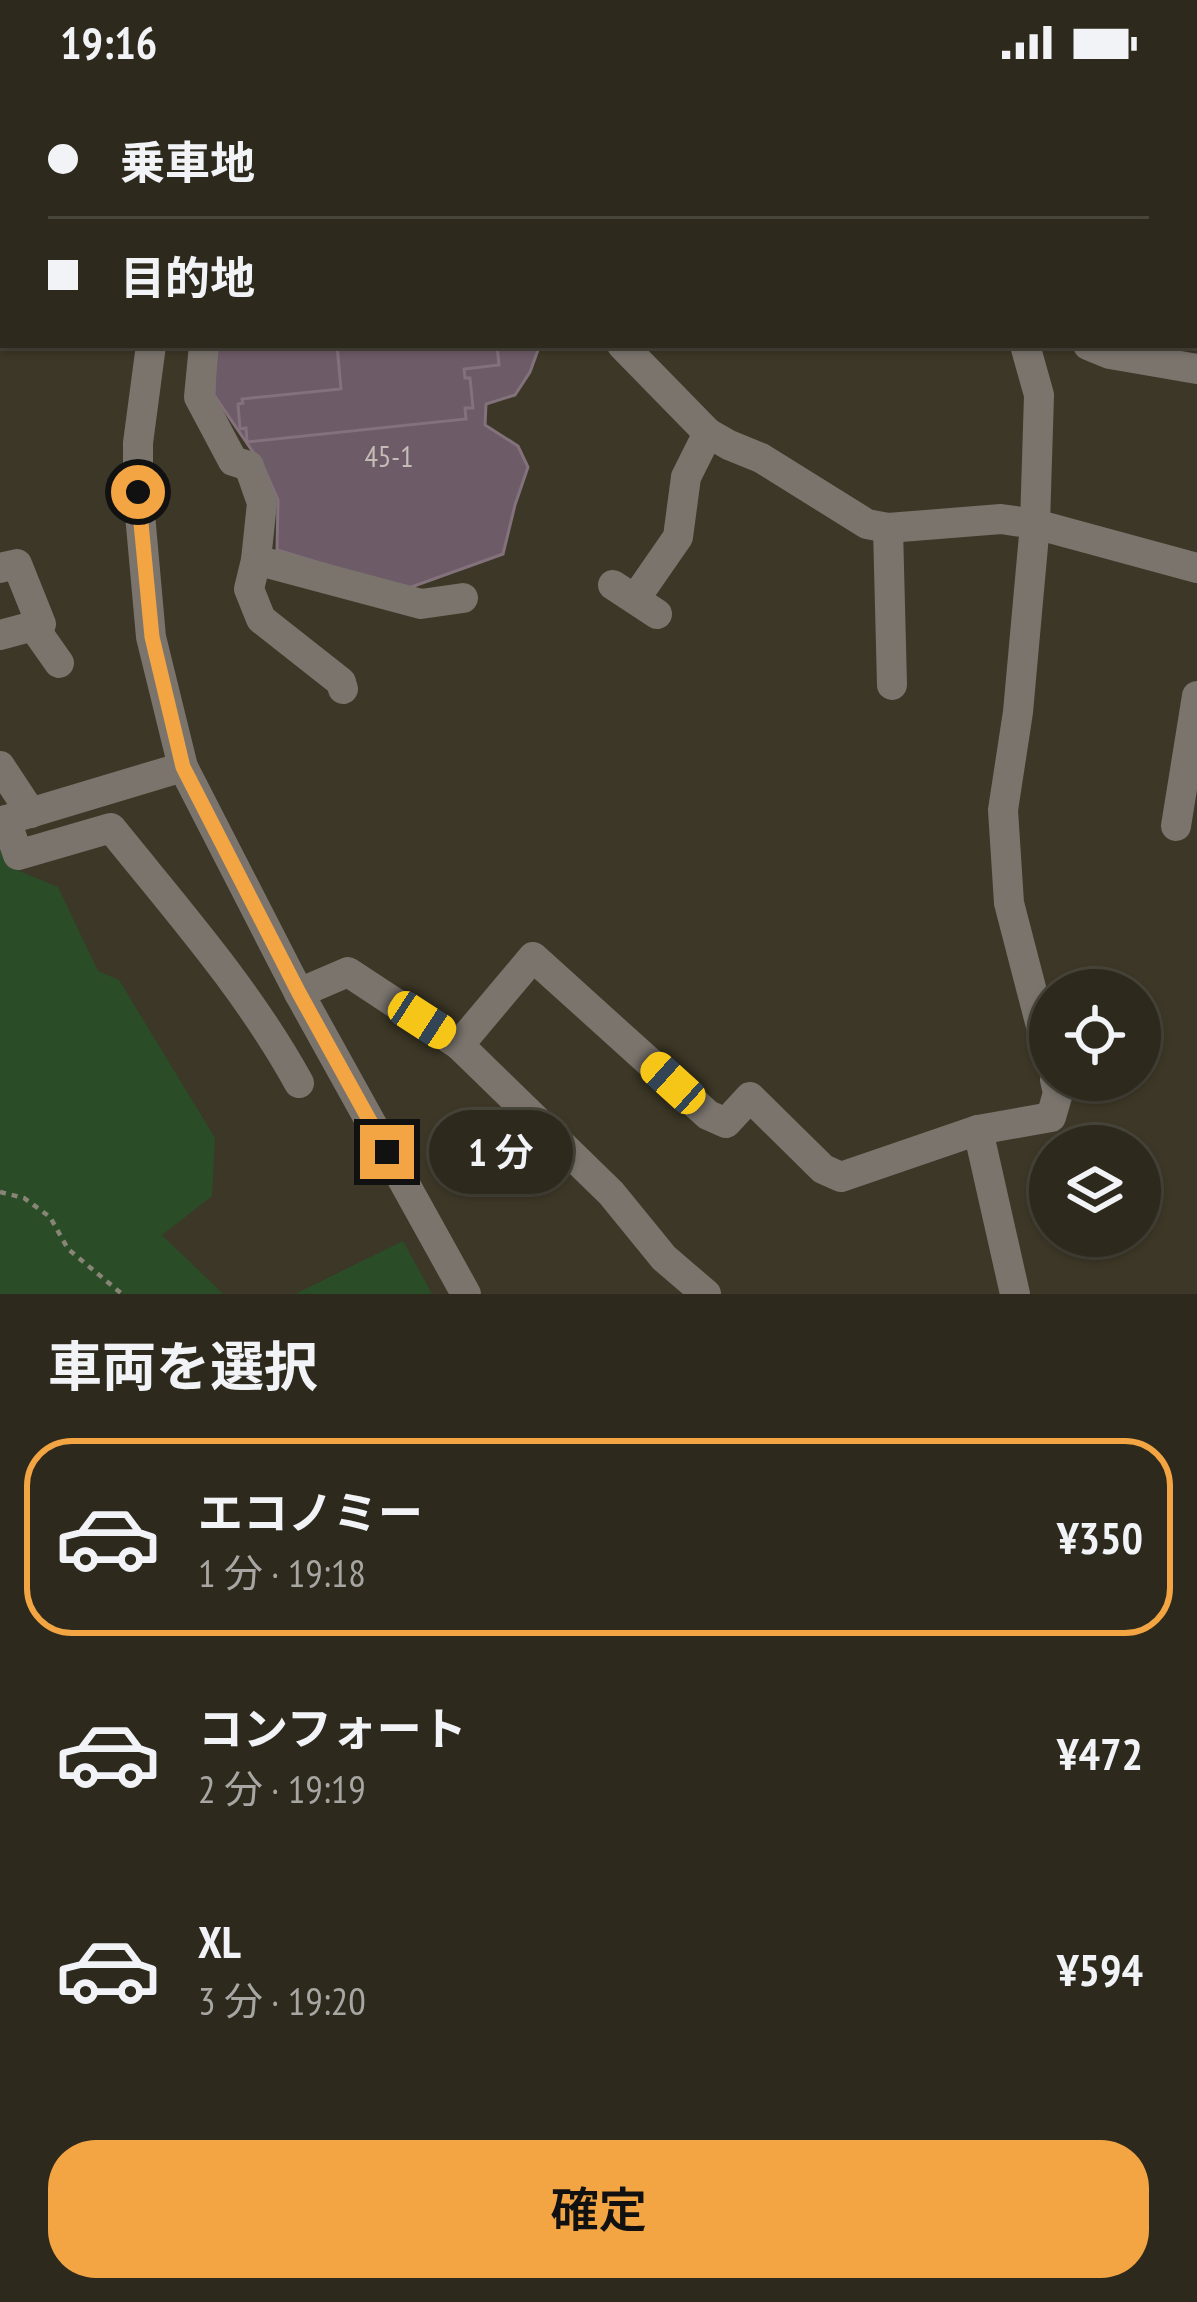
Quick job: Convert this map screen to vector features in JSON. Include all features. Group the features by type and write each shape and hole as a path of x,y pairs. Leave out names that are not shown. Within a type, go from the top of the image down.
{"street":[{"path":"151,348 138,443 140,513 152,637 183,767 299,993 466,1294"},
{"path":"204,348 200,397 233,461 249,466 262,503 249,589 261,619 343,689"},
{"path":"625,348 708,433 761,458 867,524 888,528 1000,519 1197,568"},
{"path":"1026,348 1039,395 1035,524 1018,712 1003,810 1009,903 1029,980"},
{"path":"1095,348 1197,369"},
{"path":"635,600 678,537 686,477 708,433"},
{"path":"888,528 892,686"},
{"path":"256,560 421,604 463,598"},
{"path":"0,568 17,563 41,624 0,635"},
{"path":"32,626 59,664"},
{"path":"1176,826 1191,758 1197,695"},
{"path":"0,766 18,855 111,829 201,940 278,1046 298,1083"},
{"path":"12,818 183,767"},
{"path":"459,1045 533,957 708,1115 726,1123 750,1096 823,1169 841,1177 978,1130 1051,1117 1056,1101"},
{"path":"299,993 347,972 459,1045 579,1160 664,1258 706,1294"},
{"path":"978,1130 1015,1294"}],"path":[{"path":"0,1192 24,1198 50,1216 68,1249 122,1294"}],"green space":[{"path":"0,811 7,866 58,887 98,971 119,980 215,1138 212,1196 162,1235 223,1294 0,1294"},
{"path":"403,1241 432,1294 295,1294"}],"building":[{"path":"216,348 537,348 530,372 515,395 486,404 485,425 518,446 528,467 503,554 406,589 277,550 278,500 264,468 214,395"},
{"path":"337,348 497,348 499,365 464,369 465,378 470,378 473,408 465,408 466,419 247,442 246,428 240,429 238,404 242,399 341,389"}],"route":[{"path":"138,492 152,637 183,767 387,1152"}]}
